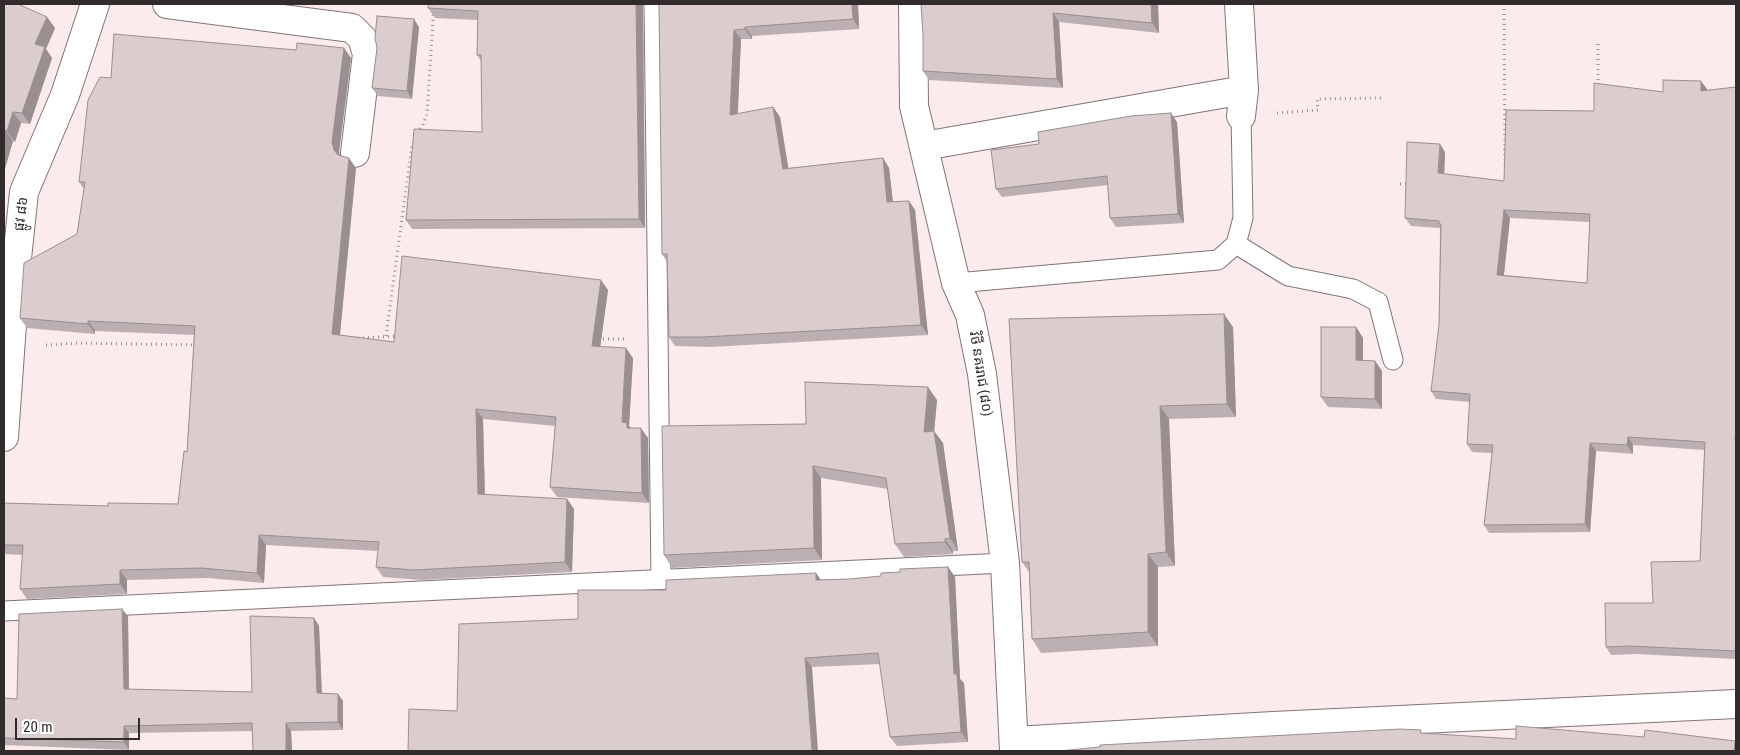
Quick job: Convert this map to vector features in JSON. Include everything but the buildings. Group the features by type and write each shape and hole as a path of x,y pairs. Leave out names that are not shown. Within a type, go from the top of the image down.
{"street":[{"name":"ផ្លូវ ៨៦","path":"4,437 24,192 65,95 95,4"},
{"path":"167,4 352,28 362,38 367,54 355,153"},
{"name":"វិថី នគររាជ (៨០)","path":"913,4 914,106 956,284 970,315 982,374 1005,563 1014,746"},
{"path":"924,146 1243,103 1238,4"},
{"path":"1014,746 1263,726 1736,704"}],"lane":[{"path":"654,4 661,579"},
{"path":"956,284 1218,260 1236,244 1243,218 1243,103"},
{"path":"1236,244 1288,276 1353,289 1378,302 1393,360"},
{"path":"4,611 1005,563"}],"path":[{"path":"386,336 413,140 423,125 427,114 434,4"},
{"path":"1504,4 1505,171"},
{"path":"1598,44 1598,92"},
{"path":"1243,103 1318,110 1317,99 1381,98"},
{"path":"1400,184 1419,183"},
{"path":"357,338 406,336"},
{"path":"590,338 658,339"},
{"path":"10,346 78,343 200,345"}]}
